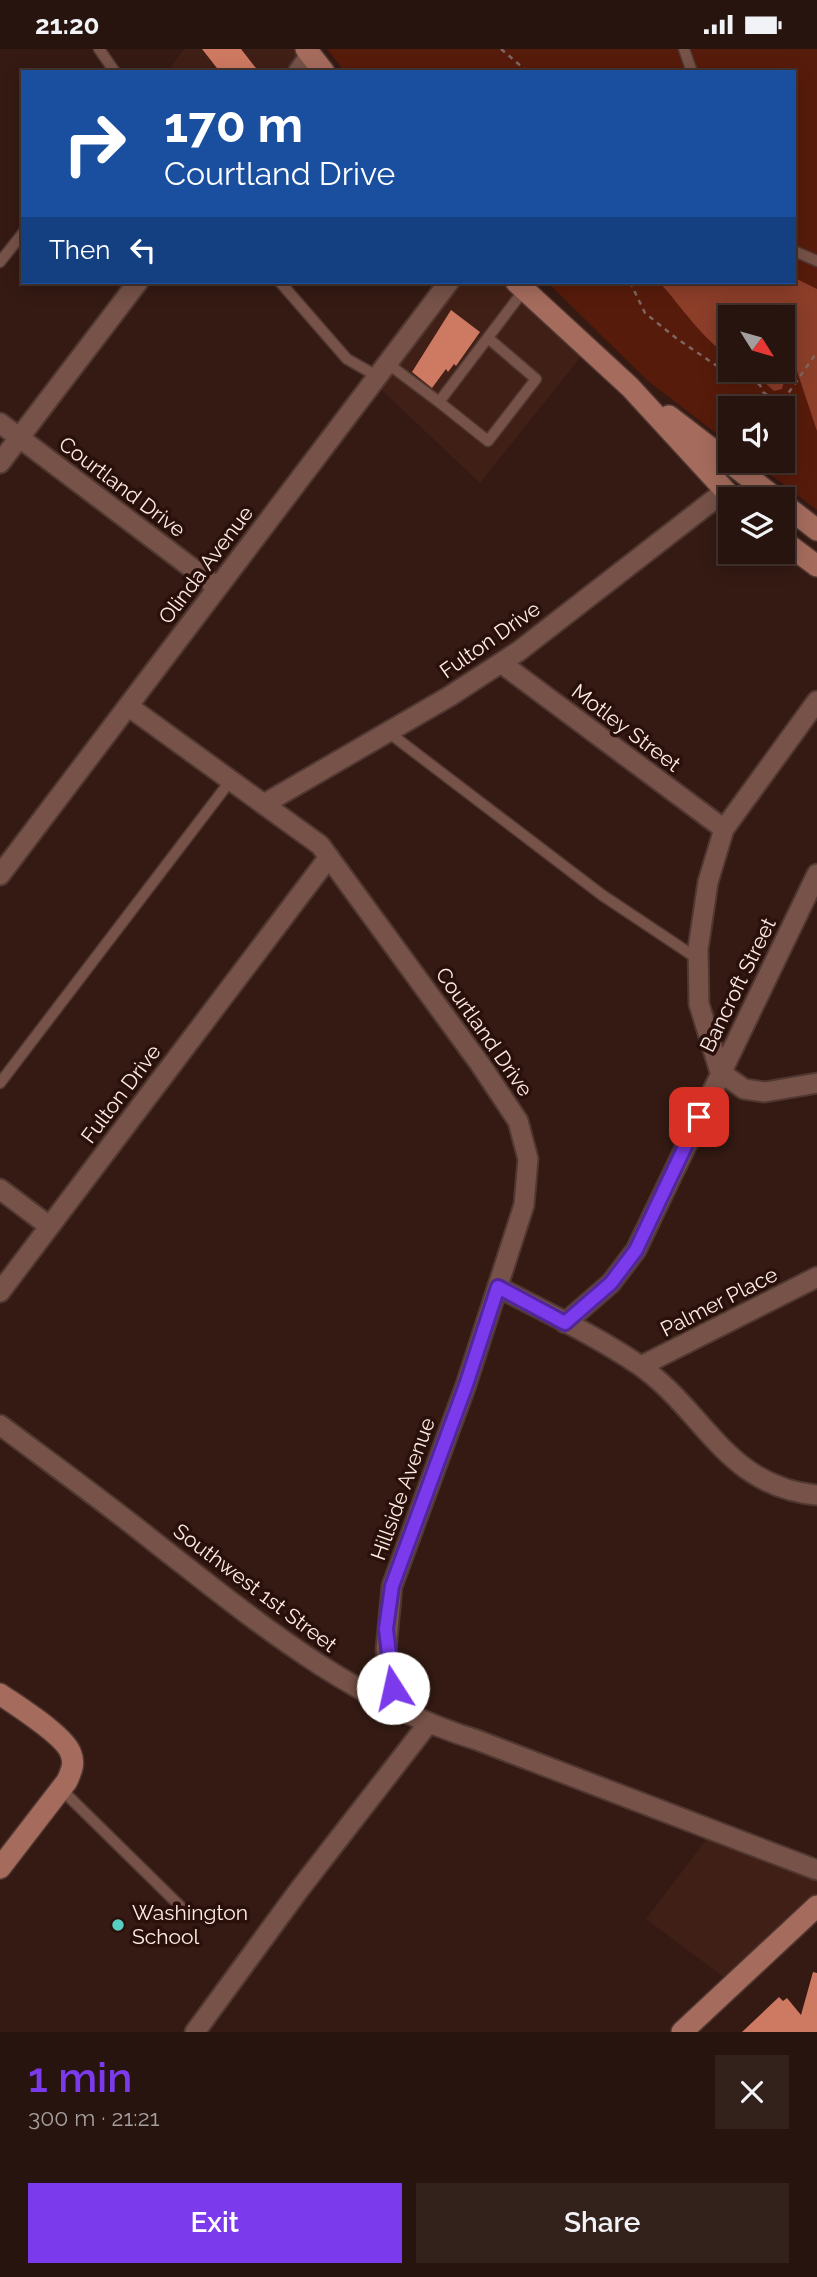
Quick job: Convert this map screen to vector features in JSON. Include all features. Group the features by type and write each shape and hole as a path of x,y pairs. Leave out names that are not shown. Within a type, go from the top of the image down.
{"main road":[{"path":"520,286 631,387 761,487"},
{"path":"631,387 722,487"},
{"path":"795,513 817,530"},
{"path":"795,550 817,566"},
{"path":"0,1694 62,1741 71,1753 73,1768 61,1790 0,1868"},
{"path":"682,2032 817,1906"}],"street":[{"path":"0,463 136,284"},
{"name":"Olinda Avenue","path":"0,875 447,284"},
{"name":"Courtland Drive","path":"0,423 217,587"},
{"name":"Fulton Drive","path":"264,804 501,663 718,503"},
{"name":"Motley Street","path":"501,663 724,829"},
{"path":"817,701 724,829 701,916 698,959 699,1004 720,1072 744,1089 765,1093 817,1083"},
{"name":"Courtland Drive","path":"128,705 320,845 480,1064 517,1121 528,1159 528,1186 498,1287"},
{"name":"Fulton Drive","path":"0,1292 329,857"},
{"name":"Bancroft Street","path":"565,1323 611,1283 636,1250 817,874"},
{"path":"0,1189 49,1227"},
{"name":"Palmer Place","path":"641,1366 817,1277"},
{"path":"498,1287 641,1366 667,1389 716,1444 761,1480 790,1493 817,1495"},
{"name":"Hillside Avenue","path":"400,1711 386,1650 392,1586 466,1385 498,1287"},
{"name":"Southwest 1st Street","path":"0,1425 253,1619 352,1687 427,1725 477,1740 817,1870"},
{"path":"195,2032 299,1890 427,1725"}],"lane":[{"path":"99,49 115,70"},
{"path":"684,49 691,70"},
{"path":"0,262 21,236"},
{"path":"796,252 817,261"},
{"path":"282,284 347,359 382,370 439,402 488,441 536,379 488,338"},
{"path":"439,402 488,338 520,286"},
{"path":"388,732 602,895 698,959"},
{"path":"0,1083 231,780"},
{"path":"61,1790 181,1907"}],"path":[{"path":"501,49 526,70"},
{"path":"631,284 646,313 676,338 739,381 753,381 760,385 763,393 773,399 787,395 817,352"}],"shaded area":[{"path":"184,49 306,49 299,70 174,70 171,66"},
{"path":"327,49 817,49 817,510 795,493 795,487 787,487 768,473 795,473 795,396 718,396 718,435 648,381 549,284 796,284 796,70 343,70"},
{"path":"796,278 817,289 817,431 795,368 795,305 718,305 718,348 661,284 796,284"},
{"path":"447,284 518,284 588,348 480,483 373,382"},
{"path":"764,382 784,382 782,389 774,391"},
{"path":"715,1828 817,1869 817,1906 733,1984 646,1919"}],"building":[{"path":"202,49 241,49 257,70 218,70"},
{"path":"451,310 480,332 456,366 454,364 448,372 446,369 432,388 412,372"},
{"path":"813,1972 817,1973 817,2032 742,2032 779,1997 783,2001 787,1998 801,2015"}],"place":[{"name":"Washington School","path":"118,1925"}],"route":[{"path":"393,1688 386,1650 392,1586 466,1385 498,1287 565,1323 611,1283 636,1250 699,1117"}]}
